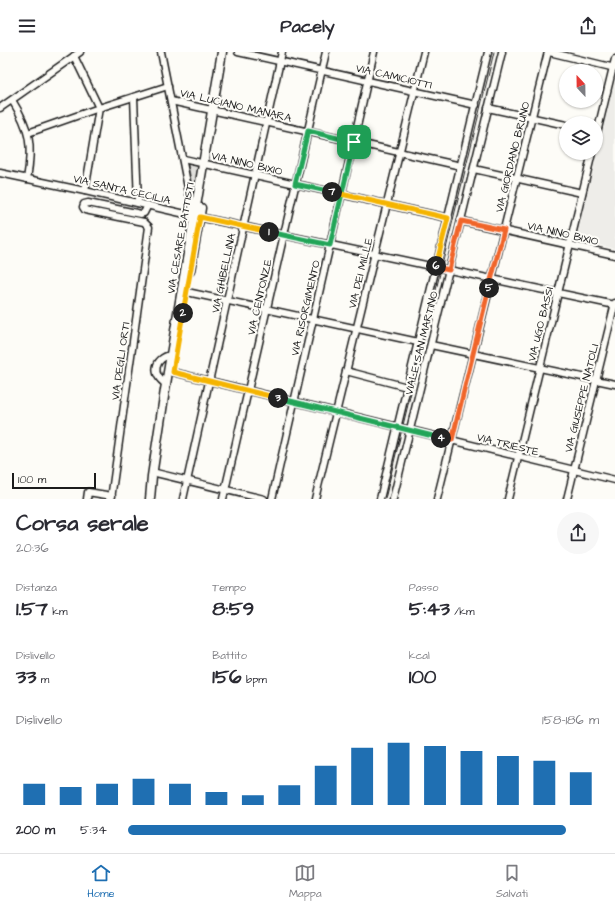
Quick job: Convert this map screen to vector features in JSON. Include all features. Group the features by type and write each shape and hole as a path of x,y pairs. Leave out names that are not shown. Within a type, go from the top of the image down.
{"main road":[{"name":"VIA CESARE BATTISTI","path":"215,110 222,52"},
{"name":"VIA CESARE BATTISTI","path":"151,498 152,476 166,384 215,110 227,52"},
{"name":"VIA CESARE BATTISTI","path":"151,498 187,292 197,217"}],"street":[{"path":"162,52 183,159 197,217"},
{"name":"VIA CAMICIOTTI","path":"238,52 476,105"},
{"name":"VIA GHIBELLINA","path":"183,499 282,52"},
{"name":"VIA CENTONZE","path":"222,499 326,52"},
{"name":"VIA RISORGIMENTO","path":"272,499 374,52"},
{"name":"VIA DEI MILLE","path":"315,499 424,52"},
{"name":"VIALE SAN MARTINO","path":"380,499 488,52"},
{"name":"VIALE SAN MARTINO","path":"393,499 502,52"},
{"path":"549,52 614,67"},
{"name":"VIA GIORDANO BRUNO","path":"437,499 549,52"},
{"path":"0,108 77,54 99,108 85,191"},
{"path":"601,116 615,59"},
{"path":"28,133 168,86"},
{"path":"134,97 138,203"},
{"path":"12,100 28,133 30,142 31,156 27,179"},
{"name":"VIA LUCIANO MANARA","path":"171,101 461,166"},
{"path":"488,108 559,123"},
{"name":"VIA NINO BIXIO","path":"183,159 448,218"},
{"name":"VIA UGO BASSI","path":"508,499 590,160"},
{"path":"474,169 582,193"},
{"name":"VIA SANTA CECILIA","path":"0,173 197,217 615,304"},
{"name":"VIA DEGLI ORTI","path":"111,498 149,227 144,222 85,210 83,207 84,204 88,203 141,214 144,213 148,205"},
{"name":"VIA NINO BIXIO","path":"461,221 615,255"},
{"path":"187,292 418,342"},
{"name":"VIA GIUSEPPE NATOLI","path":"567,499 615,304"},
{"path":"431,345 615,384"},
{"path":"166,384 158,377 157,366 161,359 171,355"},
{"path":"346,371 407,387"},
{"name":"VIA TRIESTE","path":"173,372 615,480"},
{"path":"156,472 264,499"},
{"path":"87,499 88,492 111,498"}],"shaded area":[{"path":"615,79 615,249 576,240 595,160 603,160 603,129"},
{"path":"188,164 201,167 194,196"}],"tram line":[{"path":"385,499 494,52"}],"route":[{"path":"354,142 308,131 295,184 342,194 448,218 436,267 449,270 461,221 504,230 452,440 173,372 200,217 330,245 336,221 342,194 354,142"}]}
